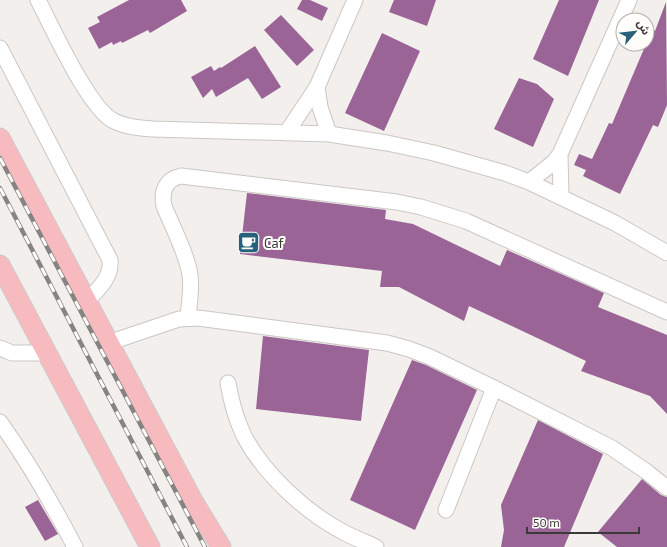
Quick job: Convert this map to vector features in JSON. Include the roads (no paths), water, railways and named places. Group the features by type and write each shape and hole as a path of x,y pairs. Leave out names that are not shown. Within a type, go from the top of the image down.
{"main road":[{"path":"0,138 193,501 221,547"},
{"path":"0,265 150,547"}],"street":[{"path":"287,132 317,87 355,0"},
{"path":"529,182 554,162 560,154 629,0"},
{"path":"41,2 88,93 113,121 127,126 153,130 329,134 387,143 434,153 505,173 529,182 615,223 667,253"},
{"path":"0,48 110,260 110,272 107,278 86,302"},
{"path":"317,87 320,108 329,134"},
{"path":"560,154 561,196"},
{"path":"188,318 191,290 190,274 162,198 164,188 167,183 182,176 421,206 466,221 667,312"},
{"path":"108,343 174,321 188,318 207,319 387,343 430,357 612,448 641,467 667,488"},
{"path":"0,348 12,353 47,353"},
{"path":"228,383 234,410 244,436 260,461 276,479 293,496 328,523 345,533 376,547"},
{"path":"446,510 494,388"},
{"path":"0,422 28,463 54,507 75,547"}],"railway":[{"path":"0,158 205,547"},
{"path":"0,188 187,547"}],"place":[{"name":"Caf","path":"248,243"}]}
